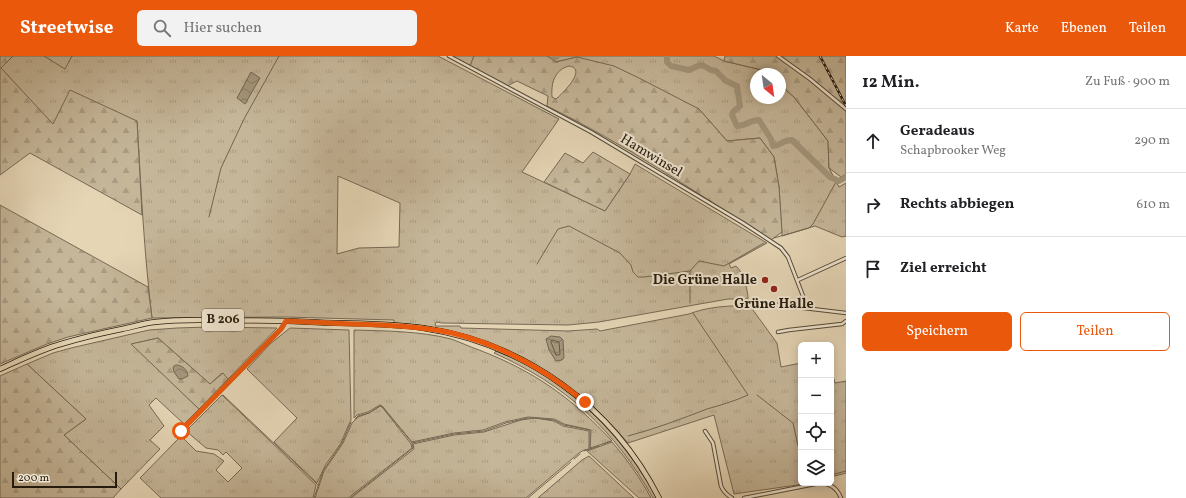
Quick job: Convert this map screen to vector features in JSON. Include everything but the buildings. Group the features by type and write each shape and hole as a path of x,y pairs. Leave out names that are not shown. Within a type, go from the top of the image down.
{"main road":[{"name":"B 206","path":"0,369 60,344 154,322 178,320 286,321 395,325 452,333 508,353 551,376 568,388 599,415 615,432 642,468 659,498"}],"street":[{"name":"Hamwinsel","path":"449,56 591,132 743,223 781,248 788,257 798,280 807,308"},
{"path":"778,56 810,79 846,109"},
{"path":"798,280 846,258"},
{"path":"745,301 846,313"},
{"path":"181,431 281,329 286,321"},
{"path":"778,332 842,324 846,321"},
{"path":"705,431 713,444 721,486 727,495 732,498"},
{"path":"744,498 820,483 831,485 837,490 841,498"}],"green space":[{"path":"0,56 13,56 1,68 53,124 70,90 137,121 142,215 30,153 0,175"},
{"path":"13,56 44,56 65,68 72,56 438,56 559,119 522,172 605,211 635,164 767,243 729,264 731,268 736,266 741,272 746,286 748,299 728,299 599,322 568,325 436,322 435,326 568,331 597,329 600,331 689,314 711,308 750,306 777,343 781,367 798,364 798,485 734,494 714,415 628,443 604,417 579,395 552,375 524,358 494,344 462,334 429,327 394,323 394,320 285,317 152,318 145,245 137,121 53,125 1,68","holes":["338,176 400,203 399,247 359,248 337,254"]},
{"path":"44,56 72,56 65,69"},
{"path":"451,56 474,56 470,66"},
{"path":"474,56 547,56 556,62 577,57 614,66 699,109 727,141 760,138 774,157 779,187 782,232 771,240 633,153 547,106 548,96 517,81 507,86 470,66","holes":["569,66 574,68 576,72 572,82 556,99 552,97 552,87 554,78 557,74"]},
{"path":"547,56 714,56 724,61 754,68 750,68 750,104 786,104 786,90 794,97 828,141 829,168 839,187 846,183 846,236 842,237 815,226 782,236 779,187 774,157 760,138 727,141 699,109 577,57 556,62"},
{"path":"725,56 846,56 846,174 841,177 829,168 828,141 794,97 786,90 786,68 754,68 724,61"},
{"path":"593,152 630,174 605,211 544,182 565,153 583,163"},
{"path":"0,205 148,287 152,318 68,337 47,344 0,364"},
{"path":"208,327 277,328 228,379 222,373 210,384 158,338 132,344 199,409 184,424 156,398 149,405 164,426 150,440 160,449 121,489 64,435 86,419 27,364 53,353 149,330"},
{"path":"290,328 349,330 351,420 341,443 326,464 317,483 274,442 297,418 247,369 270,344"},
{"path":"354,330 403,332 439,336 454,340 499,358 551,387 582,412 612,441 590,448 591,430 564,424 554,419 528,417 505,422 483,430 454,433 412,442 380,405 368,412 357,415 354,418"},
{"path":"158,338 210,384 223,373 228,379 199,409 131,344"},
{"path":"496,351 537,371 556,383 590,411 620,443 646,479 657,498 653,498 638,473 605,430 586,412 544,379 494,353"},
{"path":"27,364 86,419 64,435 121,489 113,498 0,498 0,376"},
{"path":"834,379 835,383 846,381 846,473 834,476"},
{"path":"222,395 316,485 313,498 161,498 140,478 181,436 196,451 214,454 224,461 216,470 228,482 242,468 226,452 223,455 218,450 206,448 186,431"},
{"path":"380,406 411,444 412,448 348,498 315,498 324,471 343,443 352,423 358,417 369,413"},
{"path":"535,418 554,421 563,426 589,431 589,449 579,453 526,498 351,498 414,449 413,444 454,435 484,432 521,420"},
{"path":"612,442 633,469 651,498 639,498 587,451"},
{"path":"589,456 634,498 538,498 582,460"}],"water":[{"path":"251,72 260,78 245,104 237,98"},
{"path":"551,336 560,337 563,340 564,358 562,360 556,361 549,350 546,339"},
{"path":"176,365 184,368 188,376 179,379 173,368"}],"waterway":[{"path":"209,217 221,168 244,119 279,56"},
{"path":"553,56 557,56"},
{"path":"667,56 667,62 671,66 689,70 700,65 704,66 716,71 726,81 737,86 740,106 733,112 732,115 737,126 759,120 771,139 773,146 792,140 830,177 839,181 846,177"},
{"path":"774,238 809,228 813,224 837,180"},
{"path":"537,264 558,229 569,226 620,253 631,265 633,272 638,277 690,271"},
{"path":"690,303 690,271 699,261 724,266 764,243"},
{"path":"628,436 748,395 693,313"},
{"path":"223,395 318,485"},
{"path":"757,395 793,423 799,450"},
{"path":"355,419 358,416 369,413 382,406 412,443 454,434 484,431 506,423 528,418 554,420 564,425 590,430 590,449"},
{"path":"314,498 323,471 342,443 351,422"},
{"path":"603,444 611,441"},
{"path":"350,498 413,448 412,443"},
{"path":"584,451 599,446"},
{"path":"574,459 580,454"},
{"path":"528,498 571,462"},
{"path":"834,474 846,471"}],"railway":[{"path":"820,56 846,106"}],"place":[{"name":"Die Grüne Halle","path":"765,280"},
{"name":"Grüne Halle","path":"774,289"}],"route":[{"path":"181,431 281,329 286,321 395,325 452,333 491,346 538,368 568,388 585,402"}]}
